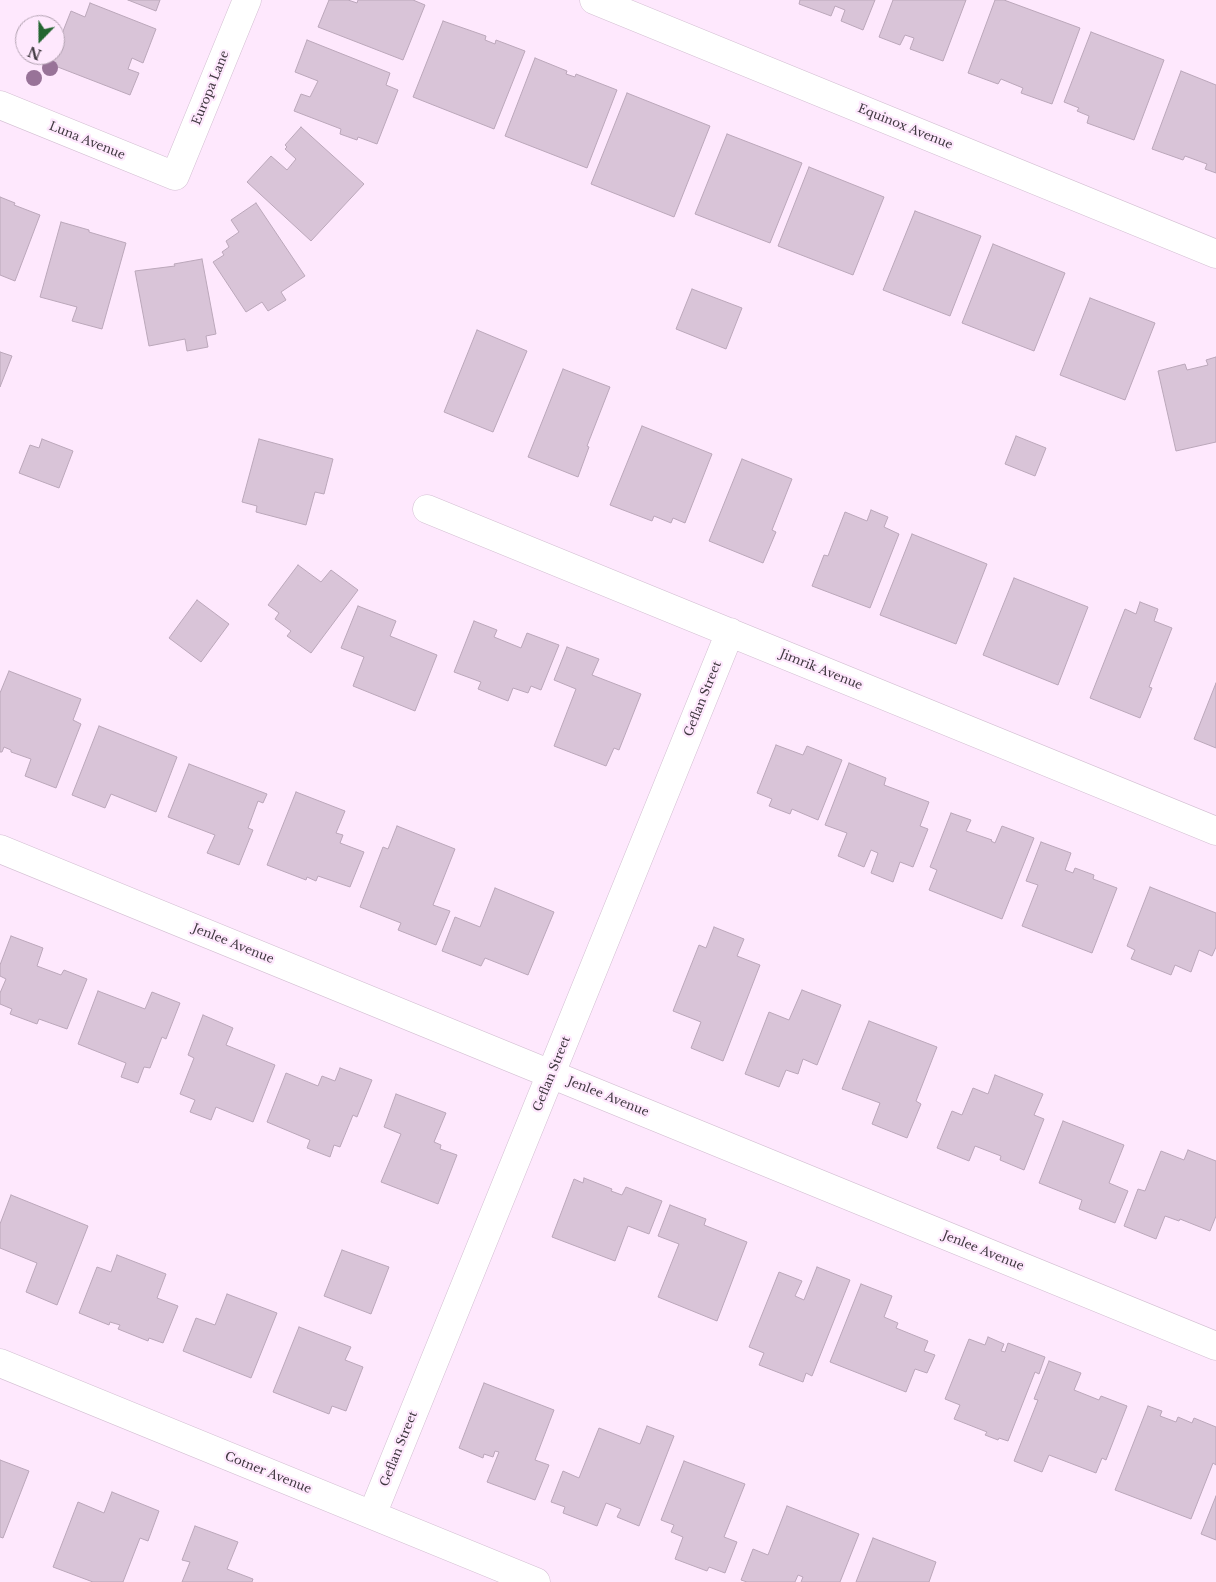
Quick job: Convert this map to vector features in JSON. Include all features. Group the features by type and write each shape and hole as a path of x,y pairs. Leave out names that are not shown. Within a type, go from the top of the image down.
{"street":[{"name":"Europa Lane","path":"175,176 247,0"},
{"name":"Equinox Avenue","path":"594,0 1216,254"},
{"name":"Luna Avenue","path":"0,105 175,176"},
{"name":"Jimrik Avenue","path":"427,509 1216,831"},
{"name":"Geflan Street","path":"372,1515 730,632"},
{"name":"Jenlee Avenue","path":"0,849 1216,1346"},
{"name":"Cotner Avenue","path":"0,1363 536,1582"}],"building":[{"path":"128,0 160,0 156,11"},
{"path":"329,0 348,0 357,3 358,0 413,0 425,5 403,60 318,27"},
{"path":"800,0 875,0 863,30 841,21 845,10 835,6 831,16 799,4"},
{"path":"893,0 966,0 943,61 910,49 914,38 905,35 900,45 879,37"},
{"path":"995,0 1004,0 1080,28 1052,104 1021,93 1023,88 1001,79 998,84 968,73"},
{"path":"90,3 156,29 143,63 132,58 128,69 139,73 130,95 53,65 65,65 65,26 71,11 85,17"},
{"path":"443,21 486,36 485,40 495,44 496,40 525,51 494,129 413,97"},
{"path":"1091,32 1164,60 1134,140 1087,123 1089,116 1077,111 1079,108 1064,102"},
{"path":"307,40 390,73 386,85 398,90 377,144 358,137 357,140 340,134 341,129 294,111 301,94 310,97 318,81 295,72"},
{"path":"535,58 567,71 566,74 575,77 576,74 617,90 587,168 505,136"},
{"path":"1181,71 1216,85 1216,173 1205,169 1207,164 1185,156 1183,160 1152,149"},
{"path":"627,93 710,126 674,217 591,184"},
{"path":"301,127 364,184 311,241 247,182 271,156 287,170 296,159 285,149 287,147 285,145"},
{"path":"727,134 802,163 770,243 695,214"},
{"path":"809,167 884,197 853,275 778,246"},
{"path":"0,197 15,203 14,205 40,215 15,281 0,275"},
{"path":"256,203 305,276 281,292 286,300 268,311 262,302 246,312 213,262 224,255 222,252 229,247 226,241 239,232 231,220"},
{"path":"915,211 981,236 950,316 883,290"},
{"path":"61,222 126,243 102,329 72,321 77,307 40,297"},
{"path":"993,244 1065,273 1034,351 962,323"},
{"path":"202,259 216,334 206,336 208,347 187,351 185,339 149,346 135,271 175,266 174,264"},
{"path":"692,289 742,308 726,349 676,329"},
{"path":"1090,298 1155,323 1125,400 1060,375"},
{"path":"477,330 527,351 493,432 444,412"},
{"path":"0,352 12,356 0,387"},
{"path":"1216,357 1216,442 1176,451 1158,371 1185,364 1187,370 1208,365 1206,360"},
{"path":"563,369 610,387 587,446 589,447 578,477 528,457"},
{"path":"642,426 712,454 685,523 673,518 671,523 654,516 652,521 610,505"},
{"path":"1016,436 1046,448 1035,476 1005,464"},
{"path":"42,439 73,451 59,488 19,473 30,445 39,448"},
{"path":"259,439 333,459 324,494 315,492 306,525 256,512 257,506 242,502"},
{"path":"742,459 792,479 772,530 776,532 763,563 709,541"},
{"path":"871,510 888,517 884,527 899,534 870,608 812,586 824,555 828,556 845,512 867,521"},
{"path":"912,534 987,564 956,644 880,615"},
{"path":"298,565 321,582 331,570 358,590 311,653 287,636 291,631 275,619 279,613 268,605"},
{"path":"1014,578 1088,607 1058,685 983,655"},
{"path":"197,600 229,624 201,662 169,638"},
{"path":"1140,602 1158,609 1154,621 1172,628 1149,687 1152,688 1140,718 1090,698 1125,609 1136,614"},
{"path":"358,606 396,621 390,636 437,655 415,711 353,686 364,657 341,648"},
{"path":"474,621 497,630 494,637 521,648 527,633 559,645 541,690 531,686 528,693 513,688 508,701 478,689 481,682 454,672"},
{"path":"567,647 599,659 592,675 641,694 619,750 614,748 606,766 554,746 576,689 554,680"},
{"path":"9,671 81,699 73,720 81,724 56,788 25,776 31,759 11,752 11,750 4,747 2,752 0,752 0,693"},
{"path":"1216,683 1216,748 1194,739"},
{"path":"99,726 177,757 156,812 111,794 105,808 72,795"},
{"path":"776,745 803,755 807,746 842,760 818,820 792,809 790,814 769,806 772,799 757,793"},
{"path":"849,763 886,778 884,785 929,802 920,826 928,829 913,867 900,862 893,882 871,873 878,853 871,850 864,867 838,856 847,833 825,825"},
{"path":"189,764 267,794 263,803 258,801 248,828 253,830 239,865 207,853 215,835 168,817"},
{"path":"296,792 345,811 336,833 343,835 340,843 364,852 350,887 318,876 316,881 307,877 306,880 267,865"},
{"path":"951,813 971,820 966,831 992,840 995,843 1002,826 1034,838 1002,919 929,890 937,870 930,867"},
{"path":"397,826 455,849 433,905 450,911 436,945 398,930 401,923 360,907 383,847 388,849"},
{"path":"1041,842 1071,853 1065,870 1073,873 1075,868 1094,875 1093,879 1117,888 1092,953 1022,926 1038,885 1026,881"},
{"path":"1150,887 1216,913 1216,947 1212,956 1199,950 1191,972 1175,965 1171,975 1131,959 1135,950 1127,946"},
{"path":"495,888 554,912 528,975 485,958 481,966 442,951 455,917 480,927"},
{"path":"714,927 744,939 737,956 760,965 723,1061 691,1048 701,1022 673,1011 699,945 706,948"},
{"path":"11,936 43,948 37,966 61,975 64,970 87,979 67,1029 39,1019 37,1024 10,1014 12,1009 0,1004 0,993 6,979 0,976 0,965"},
{"path":"802,990 841,1005 817,1065 803,1059 798,1074 786,1070 779,1087 745,1074 769,1012 789,1020"},
{"path":"98,991 145,1009 152,992 180,1003 166,1039 162,1037 150,1068 144,1067 138,1083 121,1077 126,1063 78,1044"},
{"path":"203,1015 233,1028 226,1045 275,1065 253,1122 216,1107 211,1120 190,1112 195,1100 180,1094 194,1058 188,1055"},
{"path":"869,1021 937,1047 916,1101 921,1104 907,1138 872,1124 880,1103 842,1089"},
{"path":"340,1068 372,1080 357,1117 353,1115 340,1147 334,1145 330,1157 307,1148 310,1140 267,1122 286,1073 318,1086 322,1076 335,1081"},
{"path":"995,1075 1043,1094 1034,1115 1044,1119 1024,1170 1000,1160 1001,1156 975,1146 969,1161 937,1148 952,1111 962,1115 973,1088 988,1094"},
{"path":"396,1094 446,1113 434,1142 441,1145 440,1149 457,1155 438,1204 381,1182 401,1134 384,1127"},
{"path":"1063,1121 1124,1145 1109,1183 1128,1191 1115,1223 1079,1209 1082,1200 1039,1183"},
{"path":"1188,1150 1216,1161 1216,1216 1210,1231 1180,1219 1179,1221 1165,1216 1156,1239 1124,1226 1138,1189 1145,1191 1161,1151 1184,1160"},
{"path":"584,1178 622,1195 626,1187 662,1201 649,1234 628,1226 615,1261 552,1237 574,1179 583,1183"},
{"path":"11,1195 88,1226 57,1305 26,1292 37,1263 0,1248 0,1224"},
{"path":"670,1205 706,1219 704,1225 747,1242 717,1321 658,1297 679,1244 658,1236"},
{"path":"342,1250 389,1267 371,1314 324,1296"},
{"path":"117,1255 166,1274 157,1298 178,1306 163,1343 149,1338 148,1341 118,1329 120,1325 110,1322 109,1325 79,1313 97,1267 111,1272"},
{"path":"817,1267 850,1280 812,1376 806,1373 803,1382 759,1365 764,1353 749,1347 779,1272 802,1281 795,1296 804,1300"},
{"path":"861,1284 892,1296 884,1317 898,1323 896,1328 928,1341 924,1351 935,1355 927,1373 915,1369 906,1392 830,1362"},
{"path":"227,1294 277,1313 251,1378 183,1351 196,1318 215,1325"},
{"path":"299,1327 351,1347 345,1360 363,1367 346,1411 332,1406 329,1414 273,1392"},
{"path":"988,1337 1004,1344 1001,1351 1005,1352 1008,1343 1045,1357 1039,1374 1035,1372 1008,1441 999,1438 998,1440 985,1435 987,1432 954,1419 960,1405 945,1399 969,1339 985,1345"},
{"path":"1049,1361 1081,1373 1074,1390 1099,1400 1101,1396 1127,1406 1106,1460 1102,1458 1096,1473 1049,1455 1042,1472 1014,1461 1038,1400 1034,1399"},
{"path":"484,1383 554,1410 535,1460 549,1465 535,1500 487,1482 499,1452 495,1451 493,1457 484,1454 483,1458 459,1448"},
{"path":"1148,1406 1162,1411 1160,1416 1176,1422 1178,1417 1192,1423 1194,1418 1216,1427 1216,1465 1213,1463 1191,1519 1115,1490"},
{"path":"647,1426 674,1436 639,1526 617,1517 621,1509 606,1503 597,1526 563,1513 565,1507 551,1502 563,1471 579,1478 599,1428 640,1444"},
{"path":"0,1460 29,1471 3,1538 0,1537"},
{"path":"684,1461 745,1484 724,1537 737,1542 725,1573 709,1567 707,1571 675,1559 683,1537 671,1532 674,1525 661,1520"},
{"path":"112,1492 159,1511 148,1541 140,1538 123,1582 93,1582 53,1567 78,1502 104,1513"},
{"path":"1216,1496 1216,1540 1201,1534"},
{"path":"787,1506 859,1534 840,1582 801,1582 803,1577 798,1575 795,1582 747,1582 741,1580 753,1549 768,1555"},
{"path":"195,1526 238,1542 227,1569 253,1579 252,1582 182,1582 190,1562 182,1560"},
{"path":"873,1538 936,1562 929,1582 856,1582"}]}
